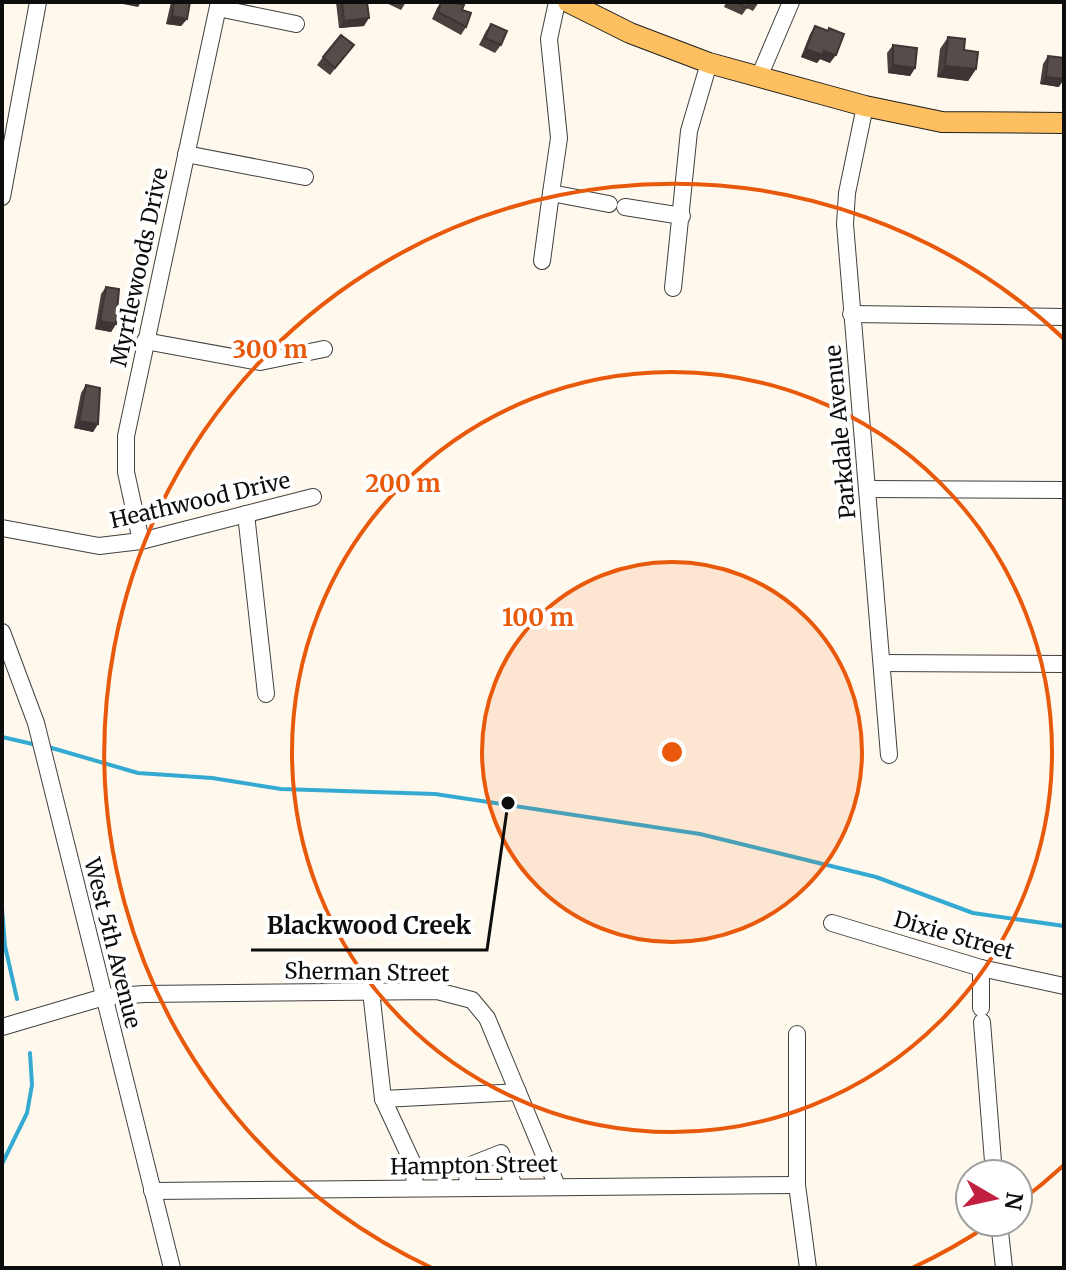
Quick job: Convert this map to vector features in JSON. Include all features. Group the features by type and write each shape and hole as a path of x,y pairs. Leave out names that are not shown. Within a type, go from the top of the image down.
{"main road":[{"path":"568,2 630,33 709,63 865,106 942,122 1064,123"}],"street":[{"path":"2,197 7,144 38,2"},
{"path":"542,261 559,138 549,39 557,2"},
{"path":"759,77 791,2"},
{"path":"218,5 296,24"},
{"name":"Myrtlewoods Drive","path":"141,541 126,472 126,436 218,5"},
{"path":"673,288 689,131 709,63"},
{"name":"Parkdale Avenue","path":"865,106 847,193 845,224 889,755"},
{"path":"186,154 305,177"},
{"path":"551,193 682,216"},
{"path":"851,314 1064,317"},
{"path":"145,341 260,362 324,349"},
{"path":"867,489 1064,490"},
{"name":"Heathwood Drive","path":"2,528 99,546 141,541 313,497"},
{"path":"246,514 266,694"},
{"name":"West 5th Avenue","path":"2,632 36,723 172,1268"},
{"path":"882,663 1064,664"},
{"name":"Dixie Street","path":"832,923 981,968 1064,986"},
{"path":"981,968 981,1015 993,1158"},
{"path":"371,991 383,1099 415,1168 414,1188"},
{"name":"Sherman Street","path":"104,997 437,991 472,1000 487,1018 557,1186"},
{"path":"2,1027 104,997"},
{"path":"797,1034 797,1185 808,1268"},
{"path":"383,1099 518,1092"},
{"path":"467,1187 468,1166 501,1153 514,1186"},
{"name":"Hampton Street","path":"152,1191 797,1185"},
{"path":"1001,1238 1004,1268"}],"building":[{"path":"174,2 190,2 187,19 172,16"},
{"path":"342,2 367,2 369,18 344,21"},
{"path":"441,2 464,5 462,10 471,13 466,27 438,12"},
{"path":"736,2 750,2 747,8"},
{"path":"491,24 507,31 501,45 485,38"},
{"path":"815,26 844,34 836,55 824,51 822,55 806,49"},
{"path":"341,35 354,45 335,68 323,57"},
{"path":"948,37 965,39 964,50 978,52 976,69 945,66"},
{"path":"893,45 917,48 915,68 893,65"},
{"path":"1048,56 1064,58 1064,79 1046,77"},
{"path":"106,287 119,289 116,324 100,321"},
{"path":"86,385 100,388 98,424 79,421"}],"waterway":[{"path":"2,737 37,745"},
{"path":"45,746 138,773 212,778 281,789 435,794 700,834 876,877 973,913 1064,926"},
{"path":"2,909 5,946 17,999"},
{"path":"2,1164 27,1113 32,1085 30,1053"}],"place":[{"name":"Blackwood Creek","path":"508,803"}]}
